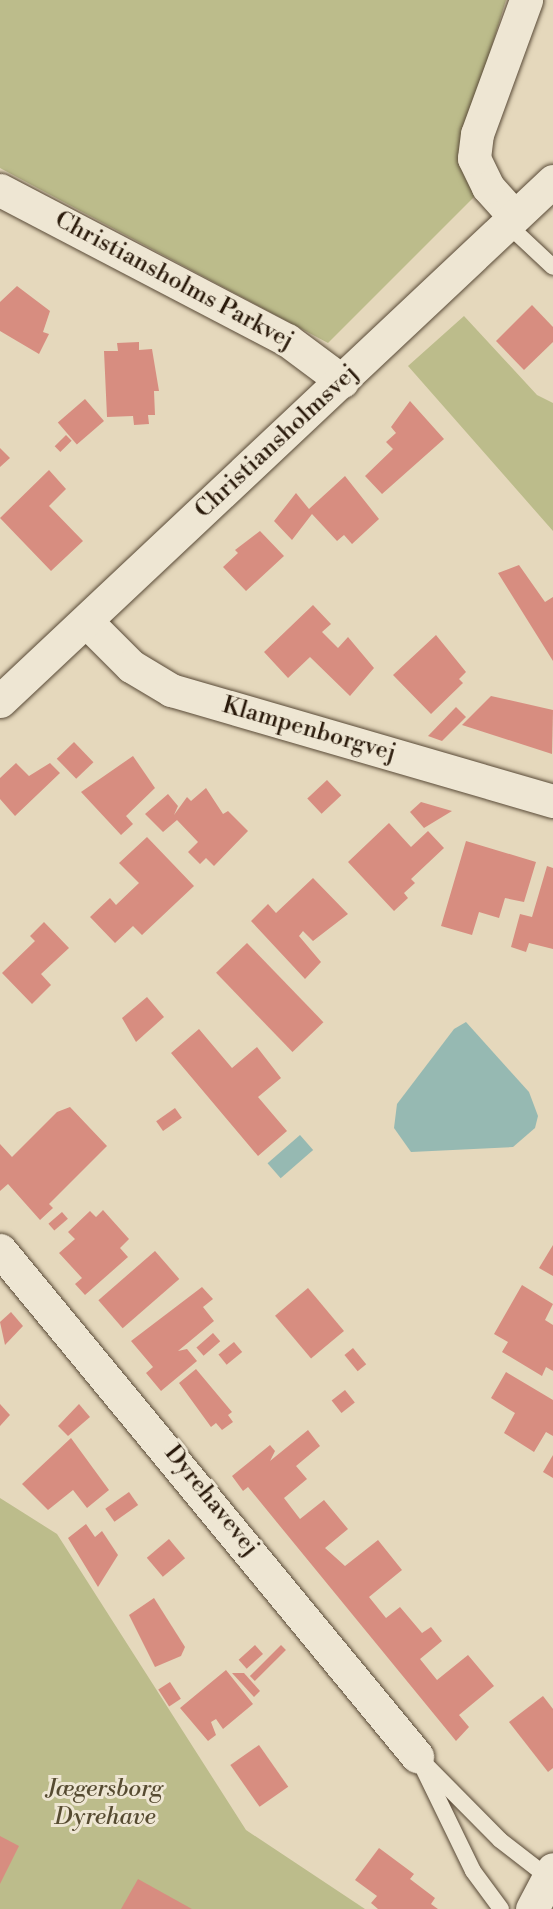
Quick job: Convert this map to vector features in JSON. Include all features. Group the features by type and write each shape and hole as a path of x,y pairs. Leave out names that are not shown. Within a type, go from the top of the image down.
{"street":[{"path":"510,220 488,187 474,158 526,0"},
{"name":"Christiansholmsvej","path":"0,701 553,181"},
{"name":"Christiansholms Parkvej","path":"0,190 287,340 342,381"},
{"name":"Klampenborgvej","path":"86,621 131,666 171,690 553,801"},
{"name":"Dyrehavevej","path":"0,1250 417,1756"},
{"path":"532,1909 551,1876"}],"lane":[{"path":"510,220 553,267"},
{"name":"Dyrehavevej","path":"417,1756 500,1840 551,1876"},
{"name":"Dyrehavevej","path":"417,1756 472,1871 501,1909"}],"green space":[{"path":"0,0 506,0 460,150 479,192 328,343 0,168"},
{"path":"464,316 537,395 553,403 553,531 408,366"},
{"name":"Jægersborg Dyrehave","path":"0,1498 57,1534 246,1830 365,1909 0,1909"}],"water":[{"path":"466,1022 529,1092 538,1116 535,1128 513,1147 411,1152 394,1128 397,1104 454,1029"},
{"path":"300,1135 313,1150 281,1178 268,1163"}],"building":[{"path":"17,286 50,311 43,332 49,334 39,354 0,331 0,302"},
{"path":"532,305 553,327 553,342 524,370 496,341"},
{"path":"139,342 139,350 152,349 159,391 154,391 155,415 148,415 149,424 134,425 133,416 107,417 104,351 118,351 117,343"},
{"path":"85,399 104,421 77,445 58,423"},
{"path":"410,401 444,439 382,494 365,476 393,449 386,442 396,433 391,427"},
{"path":"66,435 72,441 60,452 55,446"},
{"path":"0,448 10,458 0,467"},
{"path":"49,470 66,489 49,506 83,541 51,571 0,518"},
{"path":"345,476 379,519 352,544 344,535 337,541 312,514 292,540 274,521 296,493 309,509"},
{"path":"260,531 284,556 246,591 223,567 238,553 235,550"},
{"path":"519,565 545,602 553,597 553,661 498,573"},
{"path":"313,605 331,624 322,632 338,648 348,637 374,668 350,696 310,657 288,678 264,652"},
{"path":"436,635 466,672 459,679 463,683 431,714 393,675"},
{"path":"491,696 553,710 552,754 462,725"},
{"path":"456,707 466,717 442,741 428,736"},
{"path":"74,742 93,762 76,779 57,759"},
{"path":"133,756 155,788 126,816 133,824 121,835 81,792"},
{"path":"16,763 29,776 50,763 60,773 15,816 0,799 0,778"},
{"path":"327,780 341,795 322,814 307,798"},
{"path":"206,788 223,814 228,811 248,831 214,866 206,858 200,864 188,852 198,842 177,820 163,832 145,814 168,794 178,806 174,815 187,797 191,801"},
{"path":"421,802 452,811 424,828 410,812"},
{"path":"389,823 411,847 428,831 444,848 411,879 415,883 404,893 408,898 394,911 348,862"},
{"path":"147,837 194,886 142,935 133,926 115,943 90,917 110,898 116,905 139,883 119,863"},
{"path":"466,841 536,862 524,902 505,898 499,918 479,912 472,935 441,926"},
{"path":"547,866 553,868 553,949 529,943 526,952 511,947 520,914 532,917"},
{"path":"313,878 348,914 313,941 303,931 299,936 321,962 305,979 251,921 268,904 276,913"},
{"path":"44,922 69,948 41,974 51,985 32,1004 2,973 35,941 30,936"},
{"path":"247,943 323,1022 292,1052 216,973"},
{"path":"147,997 164,1017 136,1042 122,1018"},
{"path":"199,1029 232,1068 257,1047 281,1078 258,1097 287,1131 258,1156 171,1053"},
{"path":"70,1107 107,1146 49,1204 53,1208 40,1220 8,1184 0,1191 0,1144 12,1157 57,1112"},
{"path":"175,1108 182,1118 163,1131 156,1121"},
{"path":"103,1210 129,1239 120,1248 128,1257 85,1295 75,1284 82,1278 59,1253 75,1239 68,1232 90,1211 96,1217"},
{"path":"62,1212 68,1219 54,1231 48,1224"},
{"path":"553,1245 553,1276 539,1268"},
{"path":"155,1251 179,1279 123,1328 98,1300"},
{"path":"522,1285 553,1304 545,1320 553,1325 553,1371 546,1367 542,1376 502,1352 508,1342 494,1334"},
{"path":"202,1287 213,1299 203,1307 214,1321 178,1351 187,1349 197,1361 161,1391 146,1373 153,1367 131,1341"},
{"path":"308,1288 344,1331 311,1359 275,1316"},
{"path":"11,1312 23,1326 5,1345 0,1322"},
{"path":"213,1333 220,1341 204,1356 196,1347"},
{"path":"234,1342 242,1352 227,1365 218,1355"},
{"path":"353,1348 366,1364 358,1371 344,1355"},
{"path":"196,1369 232,1412 228,1415 233,1422 222,1430 216,1423 211,1427 179,1383"},
{"path":"506,1372 553,1400 553,1436 546,1432 534,1452 504,1433 515,1413 491,1398"},
{"path":"345,1390 355,1403 341,1413 332,1400"},
{"path":"0,1404 10,1415 0,1426"},
{"path":"79,1404 90,1417 68,1436 58,1426"},
{"path":"308,1430 320,1446 296,1466 307,1479 284,1498 300,1519 324,1500 348,1529 325,1548 345,1566 378,1540 402,1570 369,1597 386,1618 400,1607 422,1633 431,1627 442,1641 420,1659 437,1680 468,1655 494,1686 459,1715 469,1727 456,1741 248,1487 243,1491 232,1476 270,1445 275,1451 270,1461"},
{"path":"71,1438 109,1490 87,1508 73,1490 48,1510 22,1484"},
{"path":"553,1455 553,1478 543,1472"},
{"path":"129,1492 138,1505 114,1522 105,1509"},
{"path":"86,1524 95,1537 102,1531 118,1555 98,1587 68,1538"},
{"path":"169,1539 185,1558 163,1577 147,1558"},
{"path":"154,1598 185,1647 181,1656 155,1667 129,1615"},
{"path":"255,1645 263,1654 247,1669 239,1660"},
{"path":"281,1645 286,1650 255,1681 250,1676"},
{"path":"226,1670 253,1704 223,1729 216,1719 211,1722 216,1735 208,1741 180,1708"},
{"path":"232,1673 244,1673 260,1691 254,1697"},
{"path":"170,1682 181,1699 169,1706 158,1690"},
{"path":"543,1696 553,1709 553,1768 548,1772 509,1722"},
{"path":"259,1745 288,1787 260,1807 230,1765"},
{"path":"0,1836 19,1846 0,1884"},
{"path":"379,1848 414,1874 410,1879 435,1898 431,1904 438,1909 378,1909 371,1903 377,1896 355,1880"},
{"path":"138,1879 192,1909 121,1909"}]}
